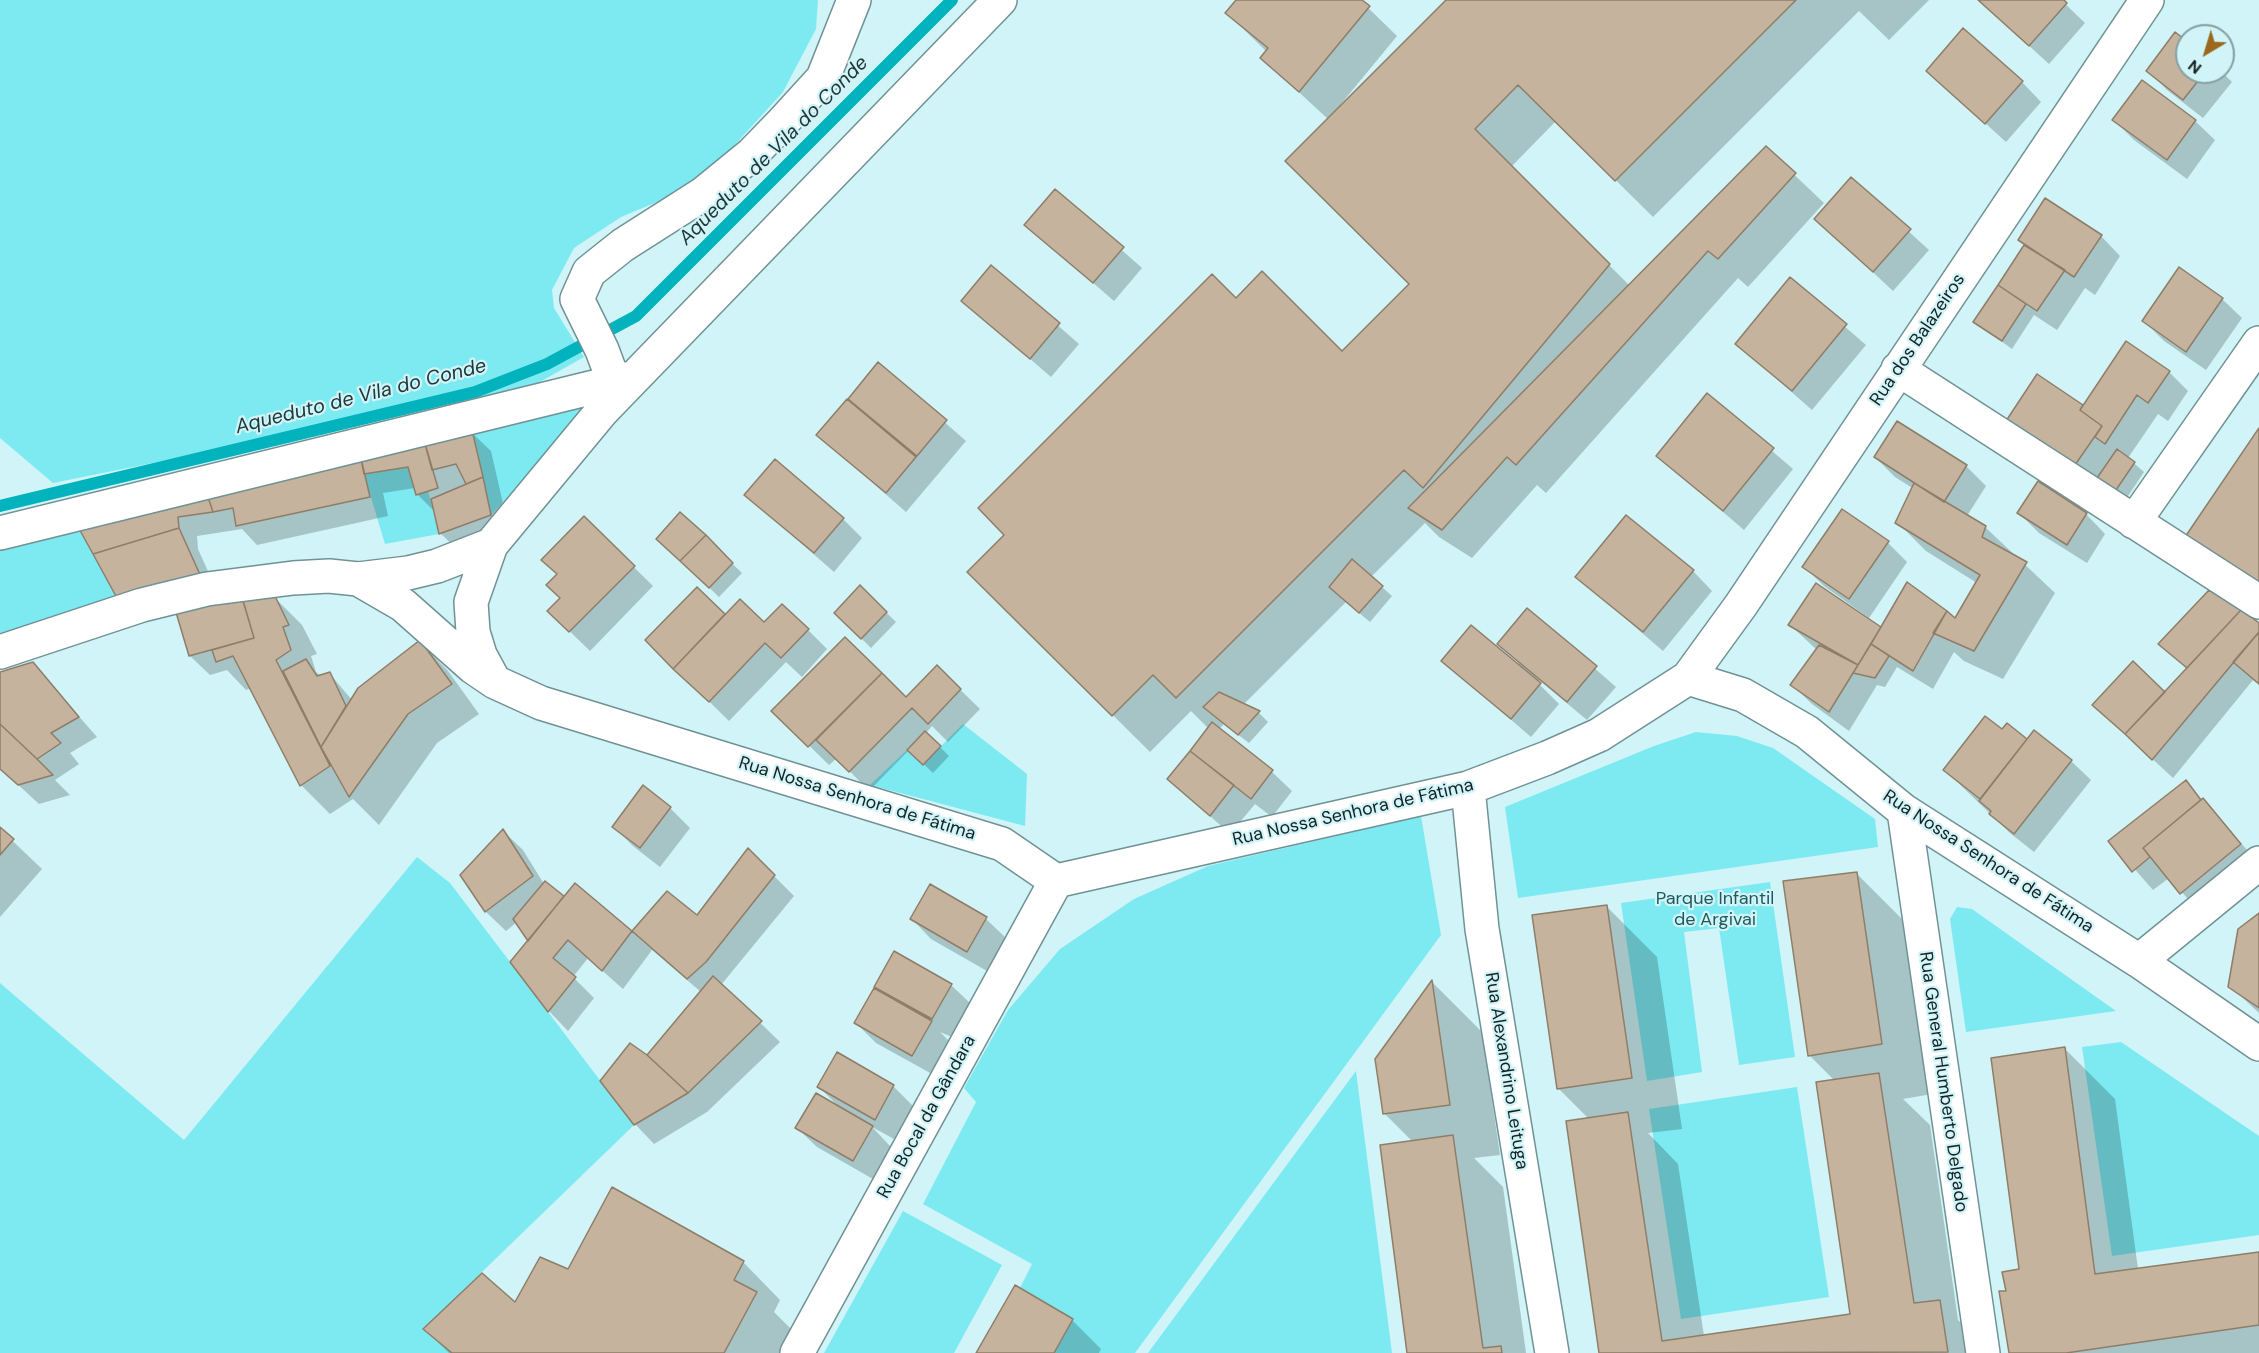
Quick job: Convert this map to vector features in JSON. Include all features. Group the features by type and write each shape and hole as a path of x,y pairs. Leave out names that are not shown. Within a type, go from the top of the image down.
{"street":[{"path":"625,380 602,350 577,299 589,272 623,245 703,194 752,154 823,78 855,0"},
{"path":"495,682 480,655 473,632 471,602 478,574 491,545 625,380 1000,0"},
{"name":"Rua dos Balazeiros","path":"1688,678 1741,606 2147,0"},
{"path":"2134,522 2259,343"},
{"path":"1898,369 2259,602"},
{"path":"0,533 625,380"},
{"path":"0,652 142,605 207,589 293,578 329,576 358,579 408,573 437,566 491,545"},
{"name":"Rua Nossa Senhora de Fátima","path":"358,579 403,605 473,667 495,682 561,709 1002,844 1056,881 1468,788 1599,735 1688,678 1743,695 1807,732 1904,811 2139,961 2259,1044"},
{"name":"Rua Alexandrino Leituga","path":"1468,788 1482,929 1552,1353"},
{"name":"Rua General Humberto Delgado","path":"1904,811 1983,1353"},
{"path":"2139,961 2259,862"},
{"name":"Rua Bocal da Gândara","path":"797,1353 1056,881"}],"green space":[{"path":"0,0 818,0 816,29 783,92 721,160 681,192 621,217 574,248 552,290 554,308 584,357 531,387 53,483 0,438"},
{"path":"579,404 585,412 491,515 472,430"},
{"path":"408,467 416,494 428,491 439,534 385,544 364,474"},
{"path":"77,525 117,598 0,633 0,541"},
{"path":"963,724 1027,774 1025,826 870,785 907,750 923,764"},
{"path":"1696,732 1737,736 1773,748 1875,819 1878,847 1518,898 1505,807 1654,746"},
{"path":"1421,816 1441,935 1135,1353 1054,1353 1073,1319 1020,1288 1032,1264 923,1204 976,1102 964,1088 1008,1010 1060,949 1134,899 1208,866"},
{"path":"417,857 450,883 634,1125 423,1329 452,1353 0,1353 0,983 184,1140"},
{"name":"Parque Infantil de Argivai","path":"1770,882 1795,1057 1739,1065 1719,928 1684,932 1702,1072 1647,1081 1621,903"},
{"path":"1957,907 1972,909 2116,1011 1966,1032 1950,919"},
{"path":"2121,1042 2259,1136 2259,1235 2112,1256 2082,1047"},
{"path":"1356,1071 1392,1353 1148,1353"},
{"path":"1797,1087 1829,1297 1681,1319 1649,1109"},
{"path":"903,1211 1002,1265 954,1353 824,1353"}],"building":[{"path":"1236,0 1362,0 1370,6 1299,92 1260,58 1268,48 1225,13"},
{"path":"1446,0 1796,0 1615,181 1518,85 1475,129 1610,264 1423,488 1404,470 1176,698 1153,675 1112,716 967,572 1004,535 978,508 1212,274 1236,298 1262,271 1342,351 1409,284 1285,161"},
{"path":"1978,0 2064,0 2067,3 2029,46"},
{"path":"1963,28 2023,81 1985,124 1926,71"},
{"path":"2175,32 2175,84 2196,84 2183,100 2146,71"},
{"path":"2142,80 2196,120 2167,160 2112,120"},
{"path":"1766,146 1796,173 1718,259 1708,251 1516,465 1507,457 1442,530 1408,508"},
{"path":"1851,177 1911,229 1873,272 1814,219"},
{"path":"1055,189 1124,247 1093,283 1024,225"},
{"path":"2045,198 2102,235 2074,277 2018,240"},
{"path":"2024,245 2065,270 2037,311 1998,285"},
{"path":"991,265 1060,323 1030,359 961,301"},
{"path":"2179,267 2223,298 2186,352 2142,321"},
{"path":"1790,277 1847,324 1792,391 1735,344"},
{"path":"1998,285 2026,304 2002,341 1973,322"},
{"path":"2126,341 2170,371 2148,403 2137,395 2105,444 2095,437 2102,426 2080,410"},
{"path":"878,362 947,420 917,456 848,399"},
{"path":"2037,374 2083,405 2080,410 2102,426 2075,465 2004,424"},
{"path":"1707,393 1774,448 1723,511 1656,456"},
{"path":"847,399 916,457 886,493 816,435"},
{"path":"1897,421 1967,465 1944,502 1874,457"},
{"path":"2259,428 2259,585 2185,537"},
{"path":"472,430 483,477 466,484 456,464 432,470 424,440"},
{"path":"424,440 438,488 416,495 408,467 364,474 360,454"},
{"path":"2117,449 2135,462 2116,490 2097,478"},
{"path":"360,454 370,497 236,526 233,508 213,512 206,491"},
{"path":"775,459 844,518 814,553 744,495"},
{"path":"483,477 491,515 439,534 431,499"},
{"path":"2038,481 2087,513 2067,545 2017,513"},
{"path":"1914,483 1986,526 1982,537 2027,562 1974,651 1933,633 1947,611 1955,618 1980,575 1895,523"},
{"path":"206,491 213,512 178,517 179,528 93,554 77,525"},
{"path":"1842,509 1889,541 1849,599 1802,567"},
{"path":"680,512 706,535 680,561 656,539"},
{"path":"1626,515 1694,570 1643,632 1575,577"},
{"path":"584,516 635,566 569,632 547,611 560,598 546,585 557,574 541,560"},
{"path":"179,528 202,579 117,598 93,554"},
{"path":"706,535 733,563 709,588 680,561"},
{"path":"1352,559 1383,586 1359,613 1329,587"},
{"path":"1907,582 1947,611 1913,671 1871,644"},
{"path":"1816,583 1881,627 1858,665 1788,625"},
{"path":"860,585 887,612 861,639 834,613"},
{"path":"697,587 725,614 673,669 645,640"},
{"path":"240,590 254,638 189,656 175,609"},
{"path":"2209,590 2241,610 2187,668 2158,644"},
{"path":"274,594 289,625 283,627 291,650 276,660 330,766 300,786 233,656 216,662 212,650 254,638 243,601"},
{"path":"740,599 764,622 782,604 809,629 781,658 765,643 709,702 673,669"},
{"path":"1527,608 1597,666 1567,702 1497,644"},
{"path":"2241,610 2259,623 2259,632 2152,760 2125,734"},
{"path":"1471,625 1541,683 1511,719 1441,661"},
{"path":"2259,632 2259,684 2233,662"},
{"path":"845,637 882,673 808,747 771,711"},
{"path":"420,640 452,684 408,714 349,797 321,747 358,688"},
{"path":"1871,644 1889,656 1875,678 1853,673"},
{"path":"1819,645 1858,665 1829,712 1790,685"},
{"path":"306,659 317,676 330,672 346,706 321,747 283,671"},
{"path":"2133,661 2165,692 2125,734 2092,705"},
{"path":"33,662 79,717 51,733 61,743 37,759 0,724 0,672"},
{"path":"937,665 961,689 928,724 912,708 849,772 816,740 882,673 906,697"},
{"path":"1219,692 1260,711 1238,735 1203,707"},
{"path":"1985,716 2002,729 2007,723 2027,739 1980,799 1943,770"},
{"path":"1212,722 1273,770 1251,799 1190,751"},
{"path":"0,724 53,775 18,785 0,769"},
{"path":"2034,730 2072,760 2014,834 1989,814 1991,811 1979,801"},
{"path":"925,731 941,746 923,765 907,750"},
{"path":"1190,751 1234,785 1210,816 1167,779"},
{"path":"2186,780 2201,800 2143,848 2150,857 2132,872 2108,841"},
{"path":"643,785 671,807 640,848 612,827"},
{"path":"2203,798 2241,844 2180,894 2143,848"},
{"path":"0,827 14,839 0,855"},
{"path":"503,829 533,876 485,912 460,875"},
{"path":"748,848 775,875 706,962 687,979 632,931 667,891 697,915"},
{"path":"1857,872 1882,1044 1808,1056 1783,881"},
{"path":"545,881 564,896 528,941 513,919"},
{"path":"575,883 632,931 602,971 568,940 553,958 576,977 548,1012 510,962"},
{"path":"930,884 987,917 967,952 910,919"},
{"path":"1607,905 1632,1078 1557,1089 1532,915"},
{"path":"2259,913 2259,1008 2228,987 2238,929"},
{"path":"894,951 952,984 932,1019 874,987"},
{"path":"713,976 762,1021 688,1093 647,1055"},
{"path":"1432,980 1450,1105 1383,1114 1375,1059"},
{"path":"874,988 932,1021 912,1056 854,1023"},
{"path":"630,1043 647,1055 688,1093 634,1125 600,1081"},
{"path":"2065,1047 2095,1274 2259,1252 2259,1325 2066,1353 2009,1353 1999,1291 2006,1291 2002,1272 2019,1269 1991,1058"},
{"path":"837,1052 894,1085 875,1120 817,1087"},
{"path":"1879,1073 1914,1303 1940,1300 1948,1352 1599,1353 1566,1121 1628,1112 1662,1341 1850,1314 1816,1082"},
{"path":"816,1093 873,1126 853,1161 795,1128"},
{"path":"1453,1135 1483,1348 1501,1346 1502,1353 1407,1353 1380,1145"},
{"path":"612,1187 744,1261 734,1280 757,1292 724,1353 452,1353 423,1329 482,1273 515,1302 540,1257 568,1269"},
{"path":"1015,1285 1073,1319 1054,1353 976,1353"}],"waterway":[{"name":"Aqueduto de Vila do Conde","path":"0,506 475,392 547,364 636,316 952,0"}]}
